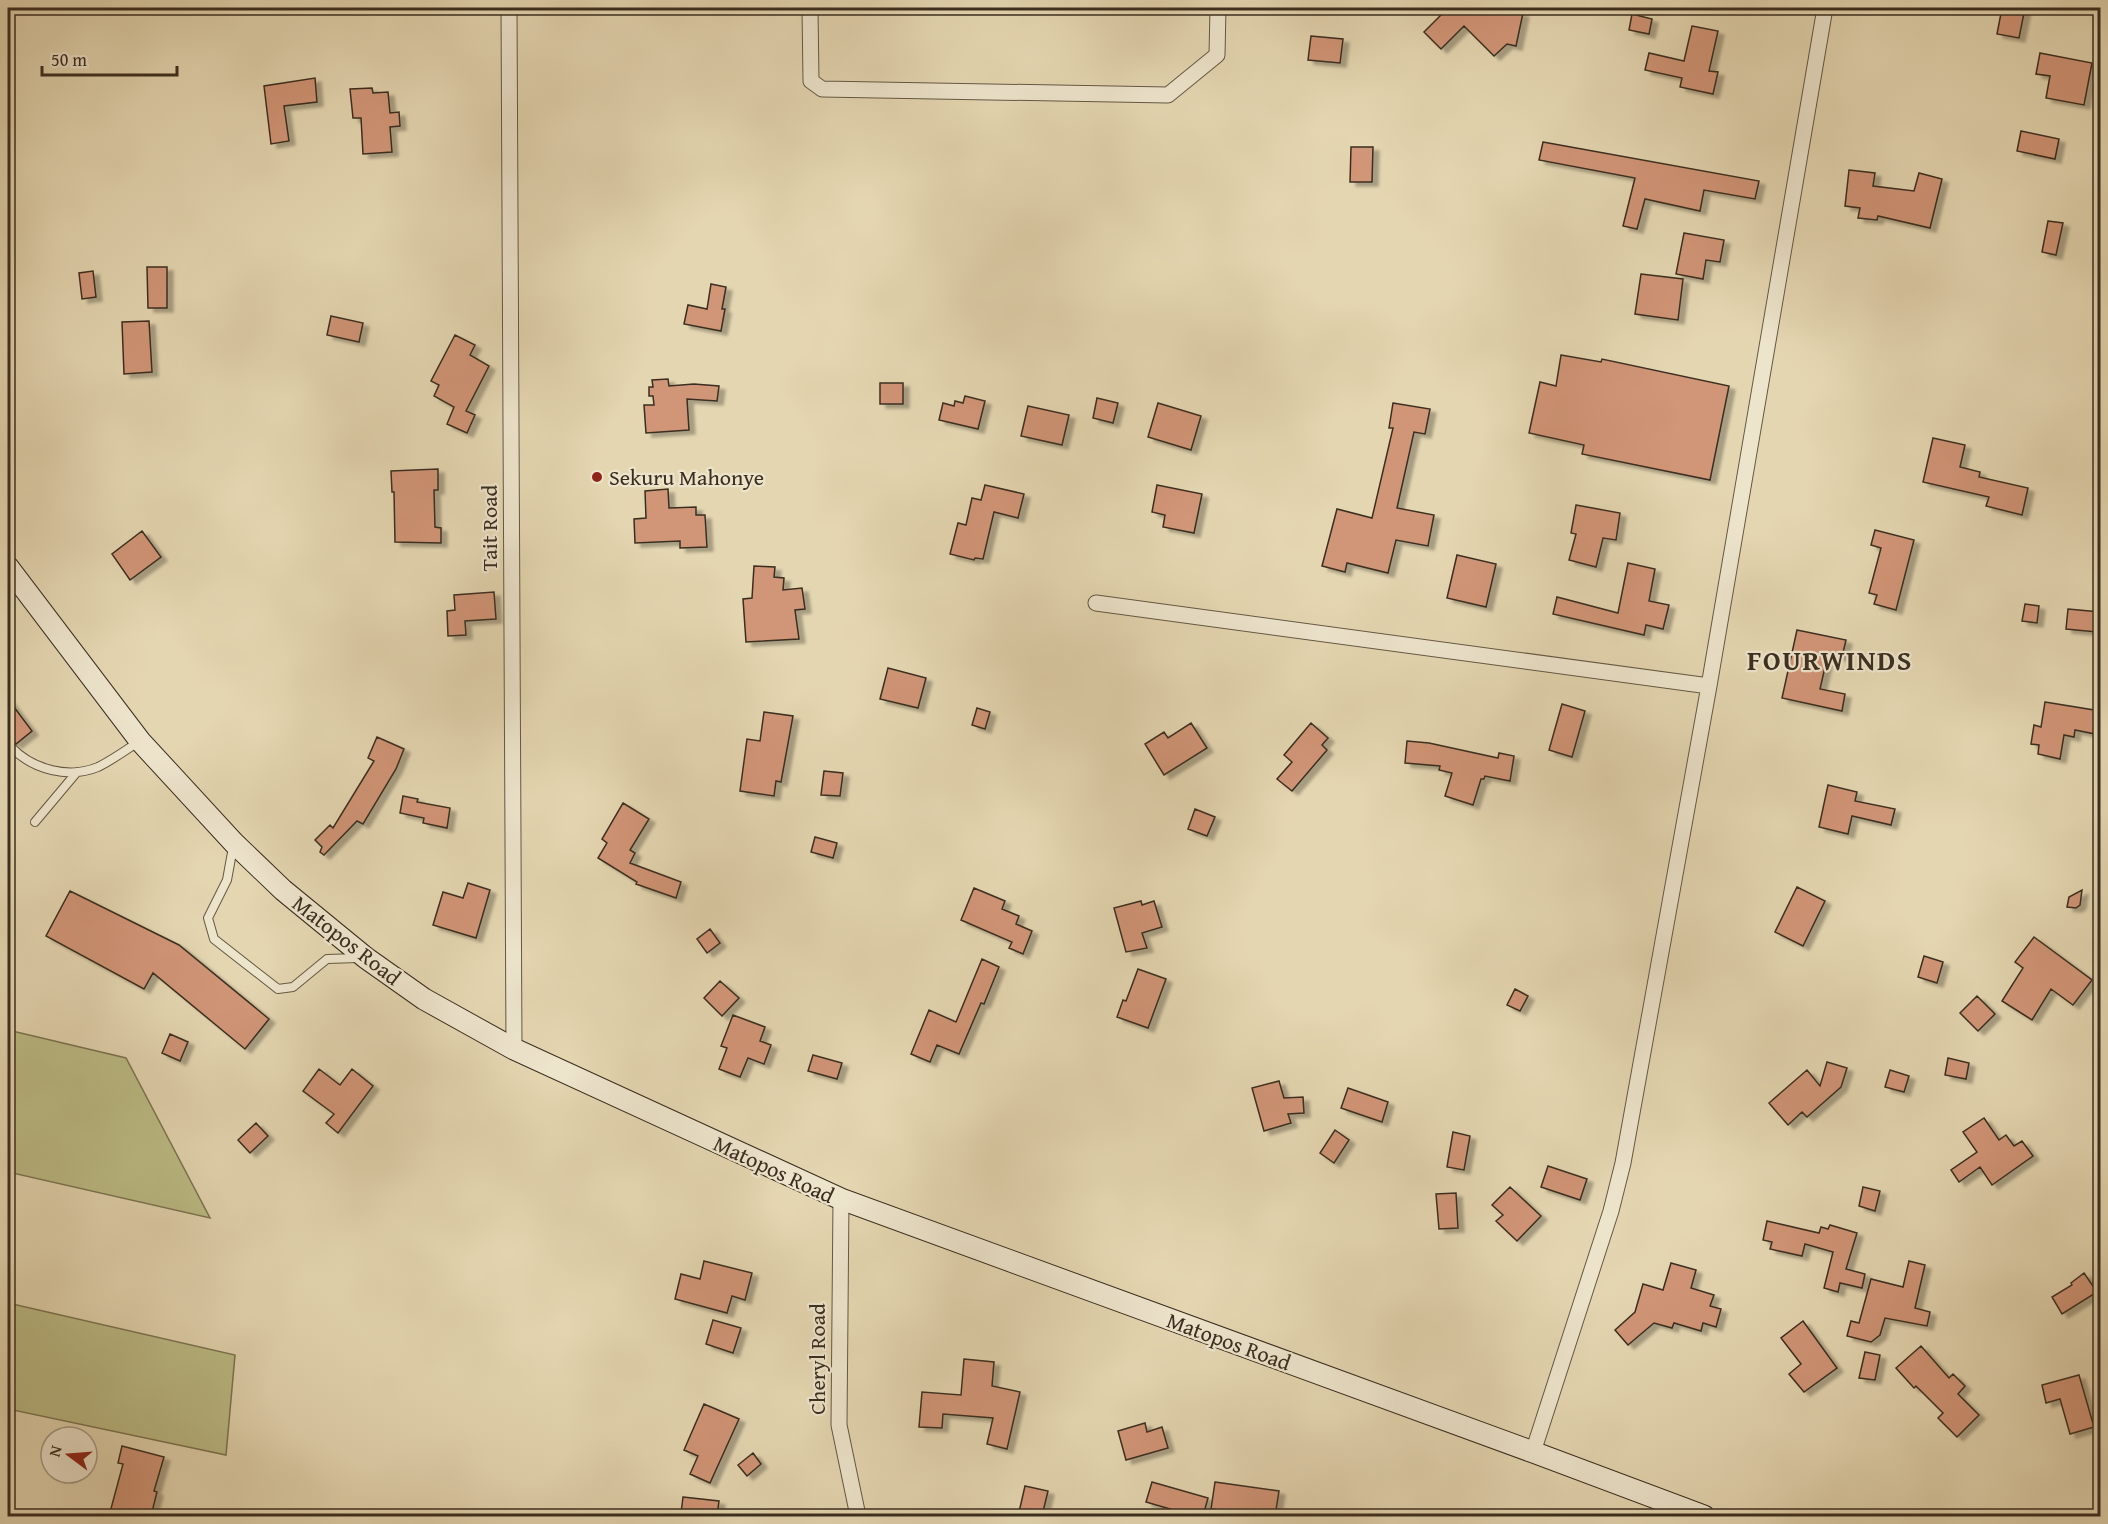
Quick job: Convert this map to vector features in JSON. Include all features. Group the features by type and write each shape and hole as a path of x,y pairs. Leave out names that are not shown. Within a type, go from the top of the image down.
{"main road":[{"name":"Matopos Road","path":"8,567 140,741 234,843 283,890 366,958 424,999 514,1049 841,1199 1704,1516"}],"street":[{"name":"Tait Road","path":"509,8 514,1049"},
{"path":"810,8 810,81 822,89 1168,95 1217,55 1218,8"},
{"path":"1533,1452 1611,1211 1623,1162 1709,686 1825,8"},
{"path":"1096,603 1709,686"},
{"name":"Cheryl Road","path":"841,1199 839,1425 858,1516"}],"lane":[{"path":"11,747 19,756 48,770 77,772 97,767 140,741"},
{"path":"35,822 77,772"},
{"path":"234,843 227,880 208,918 214,939 278,989 293,987 327,959 366,958"}],"green space":[{"path":"8,1030 126,1058 210,1218 8,1172"},
{"path":"8,1303 235,1355 226,1455 99,1428 99,1425 84,1425 8,1409"}],"building":[{"path":"1448,8 1497,8 1523,13 1516,46 1507,44 1494,56 1464,26 1441,49 1424,32"},
{"path":"2002,8 2025,8 2019,38 1997,34"},
{"path":"1632,14 1652,19 1649,34 1629,30"},
{"path":"1692,26 1718,31 1709,71 1718,72 1713,94 1680,87 1682,78 1645,70 1649,53 1684,61"},
{"path":"1311,36 1343,39 1340,63 1308,60"},
{"path":"2040,53 2092,63 2084,105 2046,98 2050,76 2036,74"},
{"path":"315,78 317,102 284,106 289,141 271,144 264,86"},
{"path":"372,88 373,93 388,92 390,113 399,112 400,126 390,127 392,152 363,154 361,118 353,118 350,89"},
{"path":"2021,131 2059,139 2055,159 2017,151"},
{"path":"1543,142 1759,181 1755,199 1704,190 1700,211 1645,199 1637,229 1623,226 1635,178 1539,160"},
{"path":"1351,147 1373,147 1372,182 1350,182"},
{"path":"1849,170 1875,173 1873,186 1914,191 1919,173 1942,179 1930,228 1878,216 1877,220 1858,218 1860,208 1845,206"},
{"path":"2048,221 2063,223 2056,255 2042,252"},
{"path":"1684,233 1724,240 1720,262 1706,260 1703,279 1676,274"},
{"path":"147,267 167,267 167,308 148,308"},
{"path":"93,271 96,297 82,299 79,273"},
{"path":"1641,274 1683,279 1678,320 1635,314"},
{"path":"711,284 726,287 721,331 684,324 688,305 707,309"},
{"path":"331,316 363,323 359,342 327,335"},
{"path":"149,321 152,372 124,374 122,322"},
{"path":"455,335 475,345 470,355 489,366 466,411 475,415 467,433 447,424 454,407 434,396 439,385 431,381"},
{"path":"1561,355 1601,362 1602,359 1729,386 1710,480 1582,454 1584,445 1529,433 1540,382 1556,386"},
{"path":"668,379 669,386 694,384 719,386 717,401 687,399 689,430 646,433 644,405 654,405 653,396 649,396 649,387 653,387 652,380"},
{"path":"880,383 903,383 903,404 880,404"},
{"path":"965,396 985,401 978,429 939,420 943,403 954,406 955,401 963,403"},
{"path":"1097,398 1118,403 1113,423 1093,418"},
{"path":"1158,403 1201,416 1191,450 1148,437"},
{"path":"1393,403 1430,409 1425,434 1414,432 1397,508 1434,515 1428,546 1396,540 1388,573 1347,563 1345,572 1322,566 1337,509 1372,518 1393,428 1389,428"},
{"path":"1028,406 1069,415 1062,445 1021,436"},
{"path":"1933,438 1965,445 1960,467 1980,472 1979,477 2028,488 2022,515 1986,506 1989,497 1923,482"},
{"path":"438,469 438,490 434,490 435,527 441,528 441,543 395,542 394,492 392,492 391,471"},
{"path":"985,485 1024,494 1018,518 994,512 983,559 975,558 974,560 950,554 958,523 966,525 972,498 981,500"},
{"path":"1157,485 1202,494 1194,533 1163,527 1165,515 1152,512"},
{"path":"668,489 669,508 696,507 696,515 705,515 707,547 680,548 680,541 635,543 634,519 646,518 645,491"},
{"path":"1576,505 1620,513 1616,540 1603,538 1596,567 1569,560 1576,534 1571,533"},
{"path":"1875,530 1914,540 1896,610 1874,604 1877,595 1869,593 1881,548 1871,545"},
{"path":"142,531 161,557 130,580 112,554"},
{"path":"1457,555 1496,564 1486,607 1447,598"},
{"path":"1628,563 1655,569 1649,601 1669,605 1663,629 1646,625 1644,635 1553,614 1557,597 1618,613"},
{"path":"754,566 775,567 774,577 784,578 783,590 802,588 805,609 795,610 799,639 746,642 743,599 752,598"},
{"path":"494,592 496,619 465,621 466,635 448,636 447,611 455,610 454,595"},
{"path":"2025,604 2039,606 2037,623 2022,621"},
{"path":"2068,609 2100,612 2097,632 2066,629"},
{"path":"1797,630 1846,640 1842,657 1828,654 1820,689 1845,694 1842,711 1782,698"},
{"path":"888,668 926,678 918,708 880,699"},
{"path":"8,699 32,731 16,744 12,741 8,742"},
{"path":"2045,702 2100,711 2100,735 2075,730 2074,737 2064,735 2060,759 2038,754 2039,745 2031,744 2034,725 2041,727"},
{"path":"1562,704 1585,711 1572,757 1549,750"},
{"path":"977,708 990,712 985,729 972,725"},
{"path":"764,712 793,716 781,782 776,781 774,796 740,791 747,739 760,741"},
{"path":"1191,723 1207,748 1164,775 1145,744 1164,732 1168,738"},
{"path":"1311,723 1328,738 1322,745 1327,750 1292,791 1277,779 1292,762 1284,755"},
{"path":"377,737 404,749 396,769 363,824 357,821 324,855 320,852 322,847 315,840 330,825 333,828 374,761 368,758"},
{"path":"1407,741 1429,743 1498,758 1499,753 1514,756 1510,781 1485,776 1481,779 1473,805 1445,796 1452,773 1439,770 1440,766 1405,763"},
{"path":"824,771 843,773 840,796 821,795"},
{"path":"1828,785 1857,792 1855,801 1895,809 1891,825 1852,816 1848,834 1819,827"},
{"path":"403,796 418,799 417,802 450,808 447,828 423,823 424,818 400,813"},
{"path":"623,803 649,819 630,850 635,853 630,863 681,882 676,898 636,884 637,882 598,858 607,843 602,839"},
{"path":"1195,809 1215,817 1207,836 1188,829"},
{"path":"815,837 837,843 833,858 811,852"},
{"path":"468,883 490,890 476,938 433,925 443,892 463,898"},
{"path":"1797,887 1825,901 1803,946 1775,932"},
{"path":"974,888 1005,901 1002,909 1019,916 1016,924 1032,931 1023,954 1009,948 1012,942 961,920"},
{"path":"2082,890 2080,905 2076,908 2067,907 2069,897"},
{"path":"70,891 179,945 269,1019 245,1049 153,973 144,989 46,936"},
{"path":"1141,901 1142,905 1154,901 1162,927 1142,933 1147,948 1126,952 1114,908"},
{"path":"710,929 720,943 707,953 697,939"},
{"path":"2034,937 2092,980 2073,1005 2051,989 2032,1020 2002,1001 2023,968 2015,962"},
{"path":"1924,956 1943,962 1937,983 1918,977"},
{"path":"982,959 999,967 984,1004 981,1003 959,1054 937,1045 930,1062 911,1054 929,1010 956,1022"},
{"path":"1138,969 1166,979 1148,1028 1117,1017 1123,1000 1126,1001"},
{"path":"720,981 739,998 722,1016 704,998"},
{"path":"1515,989 1528,996 1520,1011 1507,1005"},
{"path":"1977,996 1995,1014 1978,1031 1960,1013"},
{"path":"733,1015 765,1027 760,1041 771,1045 764,1064 748,1058 740,1077 719,1069 727,1048 721,1046"},
{"path":"170,1034 188,1042 180,1061 162,1053"},
{"path":"813,1055 842,1063 837,1079 808,1071"},
{"path":"1948,1058 1969,1063 1966,1079 1945,1075"},
{"path":"1827,1062 1847,1068 1841,1087 1807,1117 1802,1112 1788,1125 1769,1103 1807,1070 1820,1086"},
{"path":"319,1069 340,1085 352,1069 373,1086 338,1133 326,1123 334,1114 303,1091"},
{"path":"1890,1070 1909,1076 1904,1092 1885,1087"},
{"path":"1279,1081 1284,1098 1303,1097 1304,1113 1288,1114 1291,1123 1264,1131 1252,1088"},
{"path":"1348,1088 1388,1102 1382,1122 1341,1108"},
{"path":"1984,1118 1999,1140 2006,1135 2014,1146 2022,1141 2033,1156 1992,1185 1980,1167 1959,1182 1951,1170 1977,1152 1963,1132"},
{"path":"256,1123 268,1136 250,1153 238,1140"},
{"path":"1335,1130 1349,1140 1334,1163 1320,1153"},
{"path":"1453,1132 1470,1136 1464,1170 1447,1167"},
{"path":"1548,1166 1587,1179 1580,1200 1541,1187"},
{"path":"1510,1187 1541,1216 1517,1241 1496,1221 1503,1215 1492,1205"},
{"path":"1863,1187 1880,1191 1875,1211 1859,1206"},
{"path":"1456,1193 1458,1228 1439,1229 1436,1194"},
{"path":"1767,1221 1819,1233 1821,1227 1828,1229 1830,1225 1857,1233 1846,1269 1865,1274 1862,1288 1840,1283 1838,1292 1824,1288 1833,1252 1805,1244 1802,1256 1770,1249 1772,1242 1763,1240"},
{"path":"704,1261 752,1273 745,1300 732,1296 727,1313 675,1299 681,1274 700,1279"},
{"path":"1909,1261 1925,1265 1915,1308 1930,1312 1927,1326 1885,1318 1880,1335 1871,1342 1847,1336 1851,1321 1859,1323 1871,1279 1903,1287"},
{"path":"1671,1263 1696,1270 1691,1288 1714,1295 1710,1306 1721,1309 1716,1327 1703,1323 1701,1331 1674,1323 1672,1328 1654,1323 1628,1345 1615,1330 1635,1312 1643,1284 1663,1290"},
{"path":"2084,1273 2097,1292 2062,1314 2052,1297 2072,1285 2071,1283"},
{"path":"713,1320 741,1328 733,1353 706,1344"},
{"path":"1803,1321 1837,1368 1804,1392 1789,1374 1801,1364 1781,1338"},
{"path":"1921,1346 1949,1378 1953,1374 1965,1386 1958,1394 1979,1415 1957,1437 1938,1418 1943,1413 1916,1386 1914,1388 1896,1368"},
{"path":"1865,1352 1880,1355 1875,1380 1859,1378"},
{"path":"964,1359 994,1362 992,1386 1020,1392 1007,1449 987,1444 993,1418 943,1414 942,1428 919,1427 922,1392 961,1395"},
{"path":"2079,1375 2094,1427 2070,1434 2060,1399 2046,1403 2042,1385"},
{"path":"704,1404 739,1419 710,1483 690,1474 698,1456 684,1450"},
{"path":"1145,1423 1147,1432 1162,1427 1168,1448 1126,1460 1118,1431"},
{"path":"122,1446 164,1457 154,1491 157,1492 151,1516 109,1516 123,1464 118,1463"},
{"path":"753,1453 761,1464 747,1476 738,1465"},
{"path":"1152,1482 1208,1498 1203,1516 1194,1516 1146,1502"},
{"path":"1215,1482 1279,1491 1275,1516 1211,1509"},
{"path":"1025,1486 1048,1491 1042,1516 1019,1512"},
{"path":"683,1497 719,1501 717,1516 677,1516 681,1513"}],"place":[{"name":"Sekuru Mahonye","path":"597,477"}],"district":[{"name":"FOURWINDS","path":"1830,660"}]}
